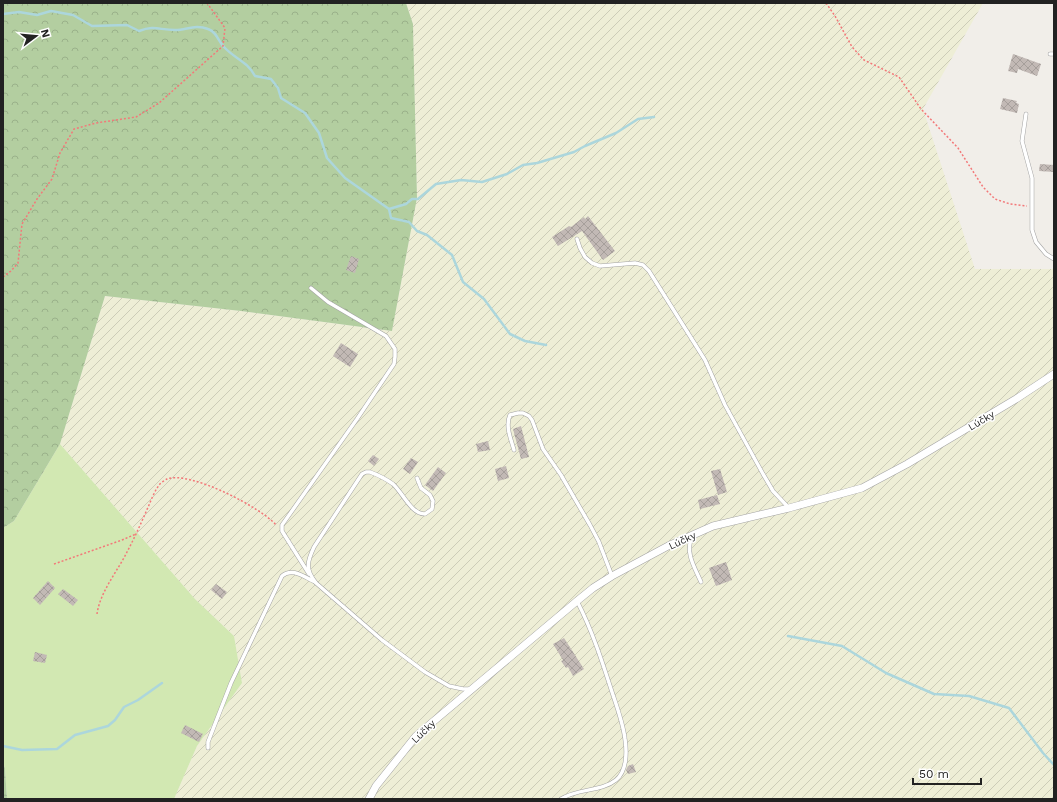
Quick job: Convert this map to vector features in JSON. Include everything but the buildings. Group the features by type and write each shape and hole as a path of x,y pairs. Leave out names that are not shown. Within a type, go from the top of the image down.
{"street":[{"name":"Lúčky","path":"369,799 376,786 416,736 592,588 668,546 713,526 789,508 862,488 907,464 1016,399 1054,374"}],"lane":[{"path":"1026,114 1022,142 1032,178 1032,230 1036,242 1046,254 1054,259"},
{"path":"577,239 585,257 592,264 600,266 635,263 643,265 649,271 705,360 725,405 773,491 789,508"},
{"path":"311,288 328,302 386,336 395,349 395,357 394,364 284,521 282,531 309,575 316,583 382,640 425,672 449,686 463,690 470,690"},
{"path":"514,450 508,420 510,415 524,413 532,420 543,449 561,475 590,525 599,542 612,576"},
{"path":"309,575 309,561 314,547 362,474 370,472 392,484 418,512 425,514 432,509 434,501 422,488 417,478"},
{"path":"692,535 688,543 688,550 701,582"},
{"path":"208,748 208,742 231,683 282,576 286,572 292,571 316,583"},
{"path":"562,799 578,791 600,787 617,779 625,763 626,750 621,720 598,648 590,627 577,601"}],"path":[{"path":"3,277 12,271 18,263 22,224 37,199 52,179 60,153 74,129 96,123 136,117 159,103 223,46 225,28 207,3"},
{"path":"826,3 852,47 864,60 899,77 921,109 958,148 983,187 995,200 1010,204 1032,206"},
{"path":"97,614 98,606 103,594 118,569 161,482 169,478 179,477 190,479 217,489 240,500 272,519 282,531"},
{"path":"54,564 136,534"}],"green space":[{"path":"3,3 406,3 413,24 417,198 392,331 241,311 105,296 60,444 14,521 3,528"},
{"path":"406,3 983,3 923,109 975,269 1054,269 1054,799 174,799 197,746 242,683 234,636 195,599 60,444 105,296 241,311 392,331 417,198 413,24"},
{"path":"60,444 195,599 234,636 242,683 197,746 174,799 7,799 5,768 3,764 3,528 14,521"},
{"path":"3,764 5,768 7,799 3,799"}],"waterway":[{"path":"3,14 19,12 37,15 51,11 73,15 92,26 127,25 139,31 149,28 179,30 195,27 211,30 222,45 245,63 255,76 271,79 278,88 281,98 305,113 319,133 327,158 345,178 389,209 406,204 412,199 418,199 436,184 461,180 482,182 507,174 523,165 537,163 574,152 616,133 638,119 654,117"},
{"path":"389,209 391,218 409,222 417,231 427,235 452,255 463,282 484,299 510,334 525,341 546,345"},
{"path":"788,636 842,646 886,673 934,694 969,696 1009,708 1054,765"},
{"path":"3,746 22,750 57,749 75,735 108,726 115,720 124,707 138,700 162,683"}]}
